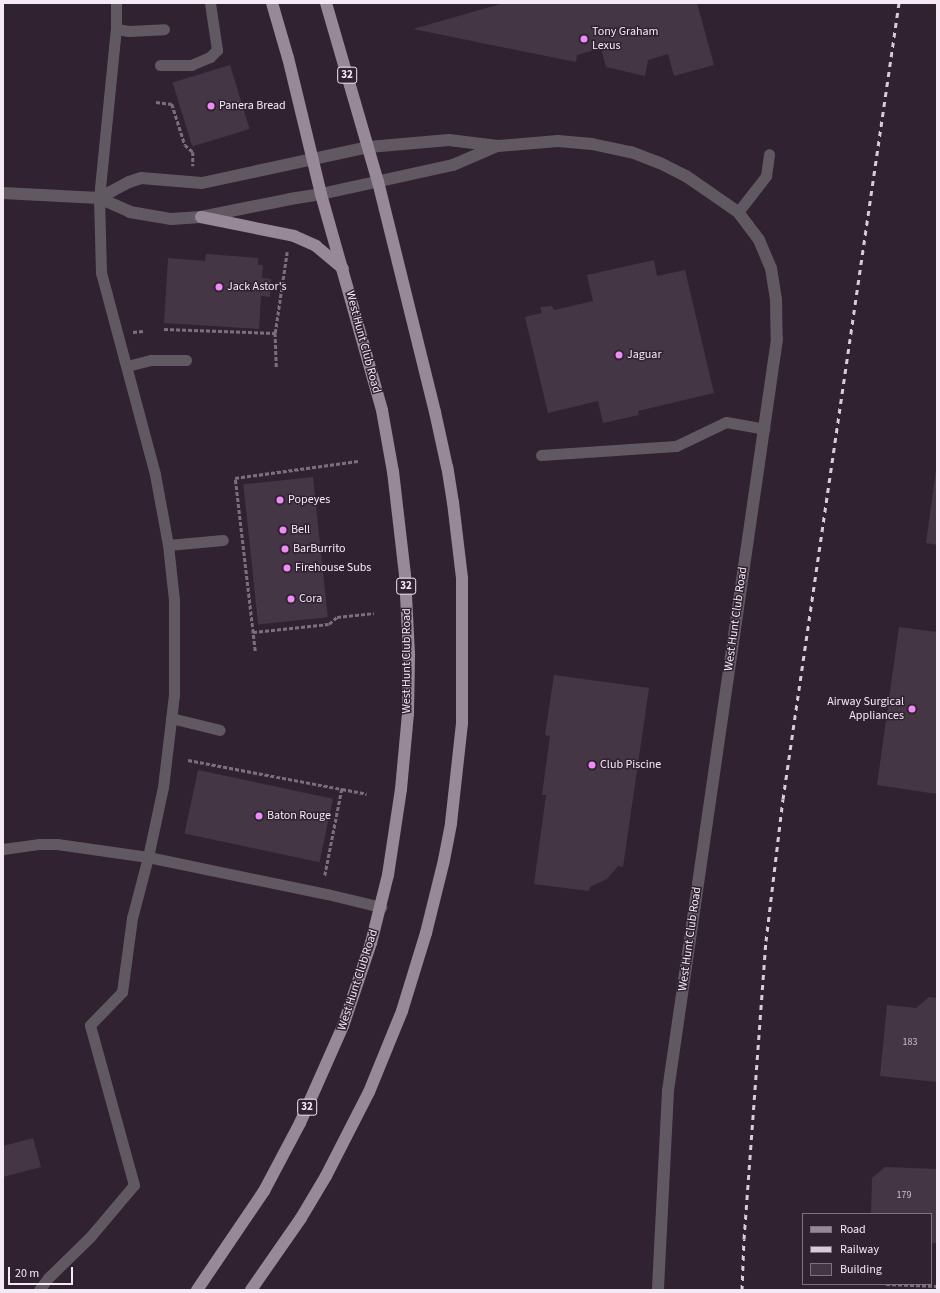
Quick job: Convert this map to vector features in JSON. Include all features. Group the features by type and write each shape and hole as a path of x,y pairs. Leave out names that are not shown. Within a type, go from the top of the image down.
{"main road":[{"name":"West Hunt Club Road","path":"198,1290 264,1191 300,1123 343,1026 360,978 381,907 400,796 408,714 407,606 401,527 383,418 321,194 288,58 272,3"},
{"name":"32","path":"252,1290 326,1176 369,1092 402,1011 415,972 435,900 452,823 462,723 463,612 458,541 447,467 435,412 378,182 326,3"},
{"path":"201,218 294,236 316,246 343,269"}],"street":[{"name":"West Hunt Club Road","path":"99,198 129,182 141,178 202,183 368,147 449,140 498,146 558,141 592,144 631,152 660,163 686,176 738,212 759,240 770,268 776,300 777,339 668,1092 658,1290"},
{"name":"West Hunt Club Road","path":"99,198 130,212 171,219 201,218 290,198 321,194 453,165 498,146"},
{"path":"3,193 99,198"}],"lane":[{"path":"39,1290 48,1278 90,1237 134,1185 90,1025 122,992 132,918 148,857 163,787 174,695 174,600 168,545 154,474 127,366 101,273 99,198 116,29 116,3"},
{"path":"160,65 191,65 210,56 217,50 210,3"},
{"path":"116,29 129,31 164,29"},
{"path":"738,212 766,176 769,154"},
{"path":"127,366 151,360 186,360"},
{"path":"541,455 676,446 726,422 764,429"},
{"path":"168,545 223,540"},
{"path":"172,718 220,730"},
{"path":"3,849 40,844 57,844 148,857 327,894 381,907"}],"path":[{"path":"156,102 172,104 184,146 193,152 193,167"},
{"path":"276,367 275,333 288,249"},
{"path":"164,329 275,333"},
{"path":"132,332 143,331"},
{"path":"255,651 235,478 358,461"},
{"path":"253,632 329,624 337,617 374,613"},
{"path":"188,760 367,794"},
{"path":"325,879 342,789"},
{"path":"912,1285 937,1286"}],"building":[{"name":"Tony Graham Lexus","path":"504,3 697,3 714,65 674,76 668,54 648,60 645,76 606,67 601,48 577,55 576,62 413,29"},
{"name":"Panera Bread","path":"230,65 250,129 192,147 173,83"},
{"name":"Jack Astor's","path":"206,254 258,258 258,265 263,265 262,278 271,279 270,297 261,296 259,329 164,323 168,258 205,261"},
{"name":"Jaguar","path":"654,260 657,276 685,270 714,393 638,411 639,415 603,423 598,401 548,413 525,317 542,313 540,307 552,306 554,310 593,301 587,275"},
{"path":"937,470 937,545 926,543"},
{"path":"313,477 328,617 258,625 243,484"},
{"name":"Airway Surgical Appliances","path":"899,627 937,632 937,794 877,785"},
{"name":"Club Piscine","path":"554,675 649,688 623,867 618,866 607,879 590,887 589,891 534,884 546,795 542,795 550,736 545,735"},
{"name":"Baton Rouge","path":"198,770 333,799 319,862 184,834"},
{"path":"929,997 937,998 937,1082 880,1076 887,1005 916,1008"},
{"path":"33,1138 41,1167 3,1177 3,1146"},
{"path":"885,1167 937,1169 937,1243 932,1243 932,1213 871,1213 872,1178"}],"railway":[{"path":"742,1290 744,1239 766,941 783,799 899,3"}],"place":[{"name":"Tony Graham Lexus","path":"584,39"},
{"name":"Panera Bread","path":"211,106"},
{"name":"Jack Astor's","path":"219,287"},
{"name":"Jaguar","path":"619,355"},
{"name":"Popeyes","path":"280,500"},
{"name":"Bell","path":"283,530"},
{"name":"BarBurrito","path":"285,549"},
{"name":"Firehouse Subs","path":"287,568"},
{"name":"Cora","path":"291,599"},
{"name":"Airway Surgical Appliances","path":"912,709"},
{"name":"Club Piscine","path":"592,765"},
{"name":"Baton Rouge","path":"259,816"}]}
